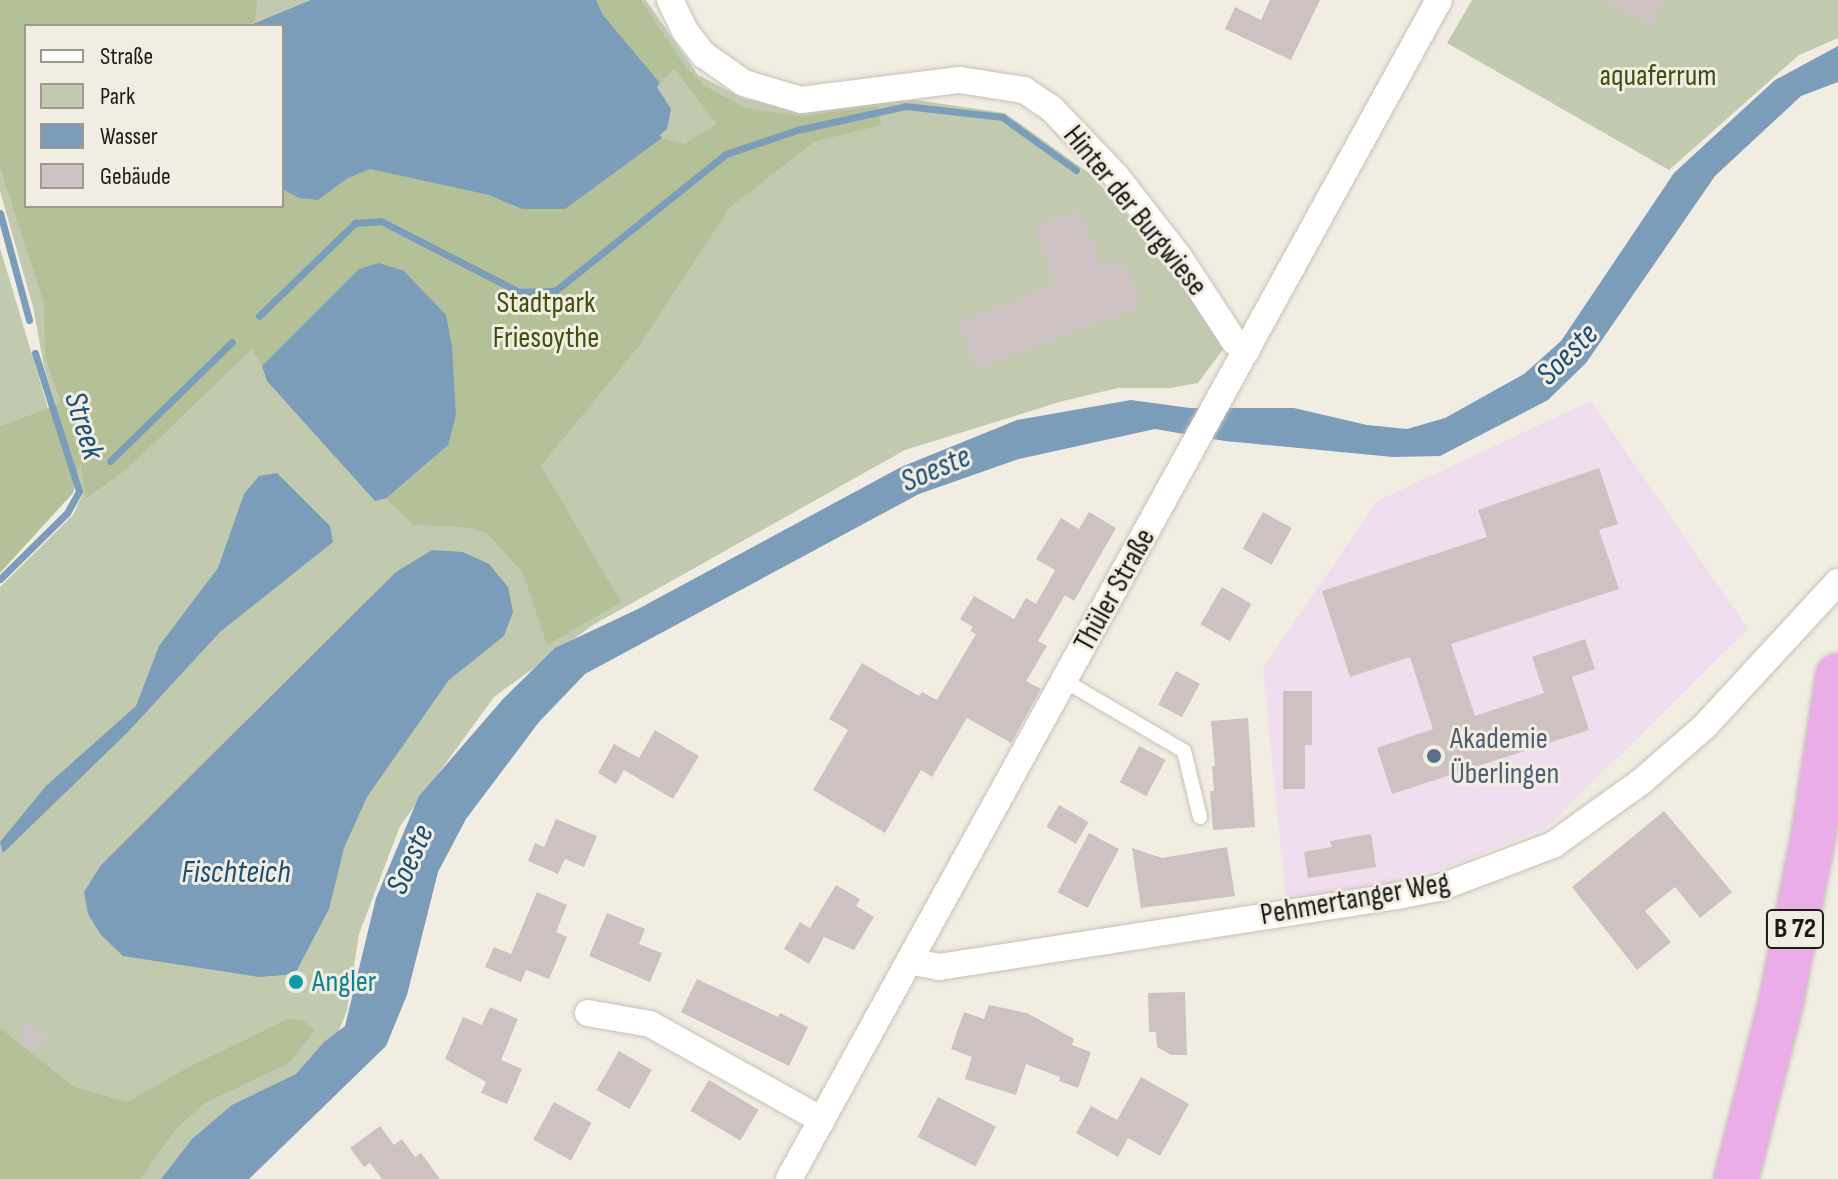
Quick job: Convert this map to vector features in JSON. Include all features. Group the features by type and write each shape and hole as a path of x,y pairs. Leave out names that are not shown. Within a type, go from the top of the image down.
{"highway":[{"name":"B 72","path":"1736,1179 1781,1002 1814,832 1838,676"}],"street":[{"name":"Hinter der Burgwiese","path":"670,0 685,31 704,55 744,83 801,100 932,81 960,80 1024,90 1052,109 1108,167 1179,257 1234,341 1247,351"},
{"name":"Thüler Straße","path":"789,1179 1439,0"},
{"name":"Pehmertanger Weg","path":"909,961 939,967 1402,895 1439,888 1553,845 1642,781 1705,726 1838,582"},
{"path":"588,1013 650,1024 822,1120"}],"lane":[{"path":"1065,681 1184,751 1200,817"}],"shaded area":[{"path":"1591,401 1748,629 1547,827 1461,862 1384,885 1286,900 1263,668 1377,501"}],"green space":[{"name":"Stadtpark Friesoythe","path":"0,0 646,0 698,75 745,99 805,108 916,100 1005,113 1089,173 1174,265 1224,348 1198,383 1170,388 1118,388 1063,401 905,450 593,625 494,697 400,826 359,934 347,1011 327,1059 173,1179 0,1179 0,587 73,515 83,493 44,367 33,307 0,191"},
{"path":"0,0 257,0 255,21 251,24 24,24 24,208 284,208 284,190 299,198 318,200 348,178 370,169 489,195 522,209 565,209 662,138 684,144 717,124 674,69 660,83 603,15 596,0 641,0 684,65 705,86 745,108 799,116 878,106 881,125 814,142 730,207 639,346 541,466 621,602 547,645 523,573 487,533 465,527 413,525 387,499 430,462 456,415 452,346 446,315 359,269 262,366 252,349 126,470 86,498 80,462 73,493 0,573 0,426 61,403 45,357 44,303 0,167"},
{"name":"aquaferrum","path":"1472,0 1838,0 1838,38 1799,55 1669,170 1447,43"},
{"path":"0,248 48,408 0,426"},
{"path":"288,1019 302,1020 315,1030 289,1063 205,1103 176,1129 140,1179 0,1179 0,1028 74,1087 127,1102 191,1066"}],"water":[{"path":"311,0 596,0 603,15 660,83 657,87 671,109 667,129 660,135 662,138 565,209 522,209 489,195 370,169 348,178 318,200 299,198 284,190 284,24 253,24"},
{"name":"Soeste","path":"1838,46 1838,82 1801,96 1715,176 1586,363 1548,400 1440,456 1393,457 1225,441 1155,429 1019,459 919,494 585,674 539,722 466,819 438,872 407,995 386,1046 249,1179 161,1179 192,1139 232,1105 296,1074 324,1042 345,1026 376,898 419,796 503,699 555,648 638,609 901,467 1017,420 1131,400 1190,408 1294,408 1367,425 1407,429 1445,418 1524,374 1561,341 1674,173 1775,80"},
{"path":"379,263 404,271 446,315 452,346 456,415 448,445 387,498 375,501 267,381 262,366 359,269"},
{"path":"277,473 330,526 333,542 220,632 128,732 3,853 0,842 46,786 136,706 159,646 218,568 244,494 259,476"},
{"name":"Fischteich","path":"432,550 463,552 489,564 508,587 513,612 504,636 449,680 367,797 344,848 329,909 297,970 285,975 259,977 123,956 101,935 88,914 84,892 101,865 396,572"}],"building":[{"path":"1270,0 1320,0 1291,60 1225,29 1235,7 1261,20"},
{"path":"1601,0 1664,0 1650,26"},
{"path":"1079,208 1102,265 1123,257 1142,307 976,369 957,323 1054,283 1034,227"},
{"path":"1599,468 1618,524 1599,530 1619,589 1451,644 1475,716 1544,693 1532,657 1585,639 1595,669 1572,677 1589,730 1392,794 1377,748 1433,729 1410,657 1350,677 1322,591 1487,537 1478,510"},
{"path":"1089,512 1116,528 1074,601 1065,595 1038,641 1047,646 1026,681 1041,689 1011,743 967,718 932,777 921,770 885,833 813,790 848,730 829,719 862,663 919,696 922,692 937,700 976,634 970,631 973,627 960,619 974,596 1014,619 1026,598 1036,604 1055,570 1036,559 1061,518 1079,529"},
{"path":"1263,512 1292,528 1272,565 1243,549"},
{"path":"1222,587 1251,604 1230,641 1200,624"},
{"path":"1176,671 1200,684 1182,717 1158,705"},
{"path":"1283,691 1312,691 1312,745 1305,745 1305,789 1283,789"},
{"path":"1248,718 1255,827 1213,830 1210,791 1214,791 1212,766 1215,766 1211,721"},
{"path":"655,730 699,756 673,799 624,770 616,784 598,773 614,744 639,758"},
{"path":"1139,746 1165,760 1146,796 1120,782"},
{"path":"1059,805 1088,822 1076,844 1046,827"},
{"path":"1664,811 1732,892 1700,918 1675,887 1645,911 1671,942 1637,970 1572,887"},
{"path":"556,819 597,836 584,867 565,859 558,874 528,861 535,843 544,847"},
{"path":"1089,833 1119,849 1088,908 1058,892"},
{"path":"1371,834 1376,867 1308,878 1304,852 1332,847 1330,841"},
{"path":"1227,847 1235,896 1141,908 1132,848 1162,858"},
{"path":"836,885 860,899 856,906 874,917 854,950 824,937 809,964 784,949 800,922 810,928"},
{"path":"537,892 567,905 556,932 567,937 549,979 526,970 521,982 485,967 494,947 511,954"},
{"path":"607,913 645,929 639,944 662,953 650,982 589,956"},
{"path":"697,979 778,1017 780,1013 808,1027 789,1066 681,1012"},
{"path":"1185,992 1187,1055 1171,1055 1157,1047 1156,1032 1149,1032 1148,993"},
{"path":"989,1005 1027,1013 1074,1039 1072,1045 1091,1052 1078,1088 1059,1081 1060,1077 1026,1064 1016,1095 965,1079 972,1057 951,1049 964,1012 984,1019"},
{"path":"490,1007 518,1019 501,1060 522,1069 507,1104 481,1093 486,1082 445,1059 463,1017 482,1025"},
{"path":"23,1020 51,1040 32,1050 21,1042"},
{"path":"619,1051 652,1070 629,1109 596,1090"},
{"path":"1141,1077 1189,1104 1160,1156 1128,1138 1118,1157 1076,1133 1091,1106 1117,1120"},
{"path":"709,1080 759,1110 740,1141 690,1111"},
{"path":"938,1097 996,1127 975,1167 918,1137"},
{"path":"554,1102 592,1123 571,1160 533,1140"},
{"path":"380,1126 394,1145 402,1139 415,1157 421,1153 440,1179 382,1179 370,1163 364,1167 350,1148"}],"waterway":[{"path":"259,316 355,223 381,221 519,292 555,291 726,154 797,130 906,106 1002,117 1076,170"},
{"name":"Streek","path":"0,213 29,320"},
{"path":"110,461 232,342"},
{"name":"Streek","path":"0,579 67,513 79,491 35,353"}],"place":[{"name":"Akademie Überlingen","path":"1434,756"},
{"name":"Angler","path":"296,982"}]}
